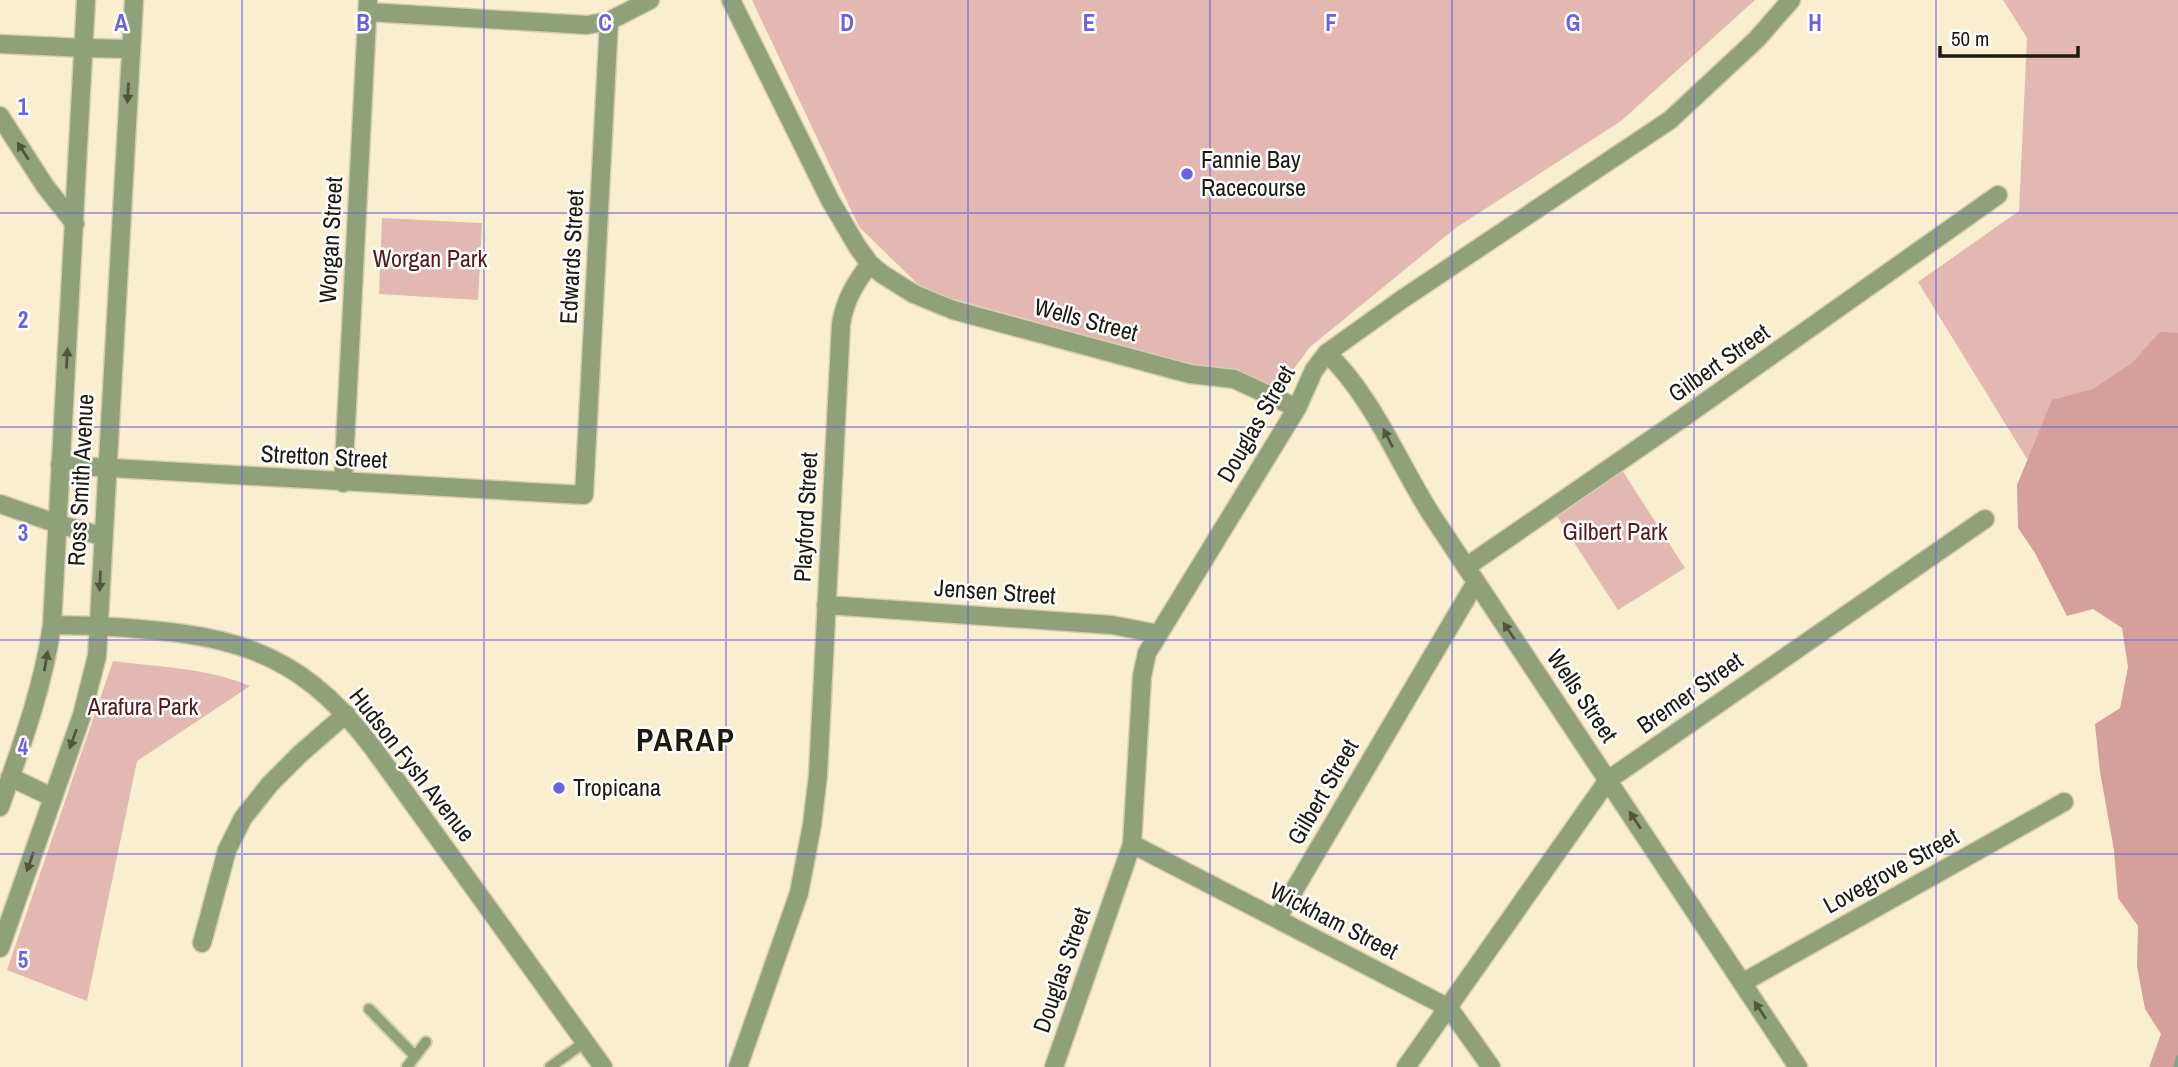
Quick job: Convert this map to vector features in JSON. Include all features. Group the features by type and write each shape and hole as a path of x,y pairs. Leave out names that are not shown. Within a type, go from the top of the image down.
{"street":[{"name":"Ross Smith Avenue","path":"0,807 5,776 33,711 44,672 52,625 86,0"},
{"name":"Ross Smith Avenue","path":"0,948 82,715 97,656 134,0"},
{"path":"368,6 587,26 609,21 650,0"},
{"path":"731,0 830,200 870,264"},
{"name":"Douglas Street","path":"1054,1067 1132,844 1143,663 1297,408 1314,370 1326,353 1401,300 1670,120 1757,39 1791,0"},
{"name":"Worgan Street","path":"343,483 368,6"},
{"name":"Edwards Street","path":"584,495 609,21"},
{"path":"0,44 131,49"},
{"path":"0,116 46,186 75,224"},
{"name":"Gilbert Street","path":"1277,919 1471,575 1695,410 1998,195"},
{"name":"Wells Street","path":"870,264 914,294 953,310 1190,374 1234,379 1297,408"},
{"name":"Playford Street","path":"738,1067 799,892 807,856 818,775 841,324 851,290 870,264"},
{"name":"Wells Street","path":"1326,353 1354,384 1376,417 1413,485 1471,575 1798,1067"},
{"name":"Stretton Street","path":"60,466 584,495"},
{"path":"0,504 102,536"},
{"name":"Bremer Street","path":"1406,1067 1608,780 1985,519"},
{"name":"Jensen Street","path":"826,605 1111,625 1159,634"},
{"name":"Hudson Fysh Avenue","path":"52,625 189,634 251,648 275,659 321,689 346,714 379,755 603,1067"},
{"path":"202,943 228,850 243,818 270,784 346,714"},
{"path":"5,776 52,797"},
{"name":"Lovegrove Street","path":"1742,983 2064,802"},
{"name":"Wickham Street","path":"1132,844 1449,1007 1491,1067"}],"lane":[{"path":"369,1009 415,1056"},
{"path":"407,1067 426,1042"},
{"path":"550,1067 585,1042"}],"green space":[{"name":"Fannie Bay Racecourse","path":"752,0 1755,0 1621,121 1457,227 1310,347 1279,389 925,291 859,227"},
{"path":"2003,0 2178,0 2178,351 2027,459 1918,282 2019,211 2027,38"},
{"name":"Worgan Park","path":"382,218 482,223 478,300 379,294"},
{"name":"Gilbert Park","path":"1622,470 1685,568 1618,610 1556,515"},
{"name":"Arafura Park","path":"113,661 217,675 250,686 137,761 87,1001 7,970"}],"shaded area":[{"path":"2160,332 2178,333 2178,1067 2149,1067 2161,1034 2145,1009 2137,966 2138,926 2118,898 2114,850 2100,772 2095,724 2120,708 2128,667 2122,628 2093,609 2067,616 2035,553 2018,528 2017,485 2052,400 2093,389 2132,363"}],"waterway":[{"path":"2176,1067 2178,1058"}],"place":[{"name":"Fannie Bay Racecourse","path":"1187,174"},
{"name":"Tropicana","path":"559,788"}],"district":[{"name":"PARAP","path":"686,740"}]}
